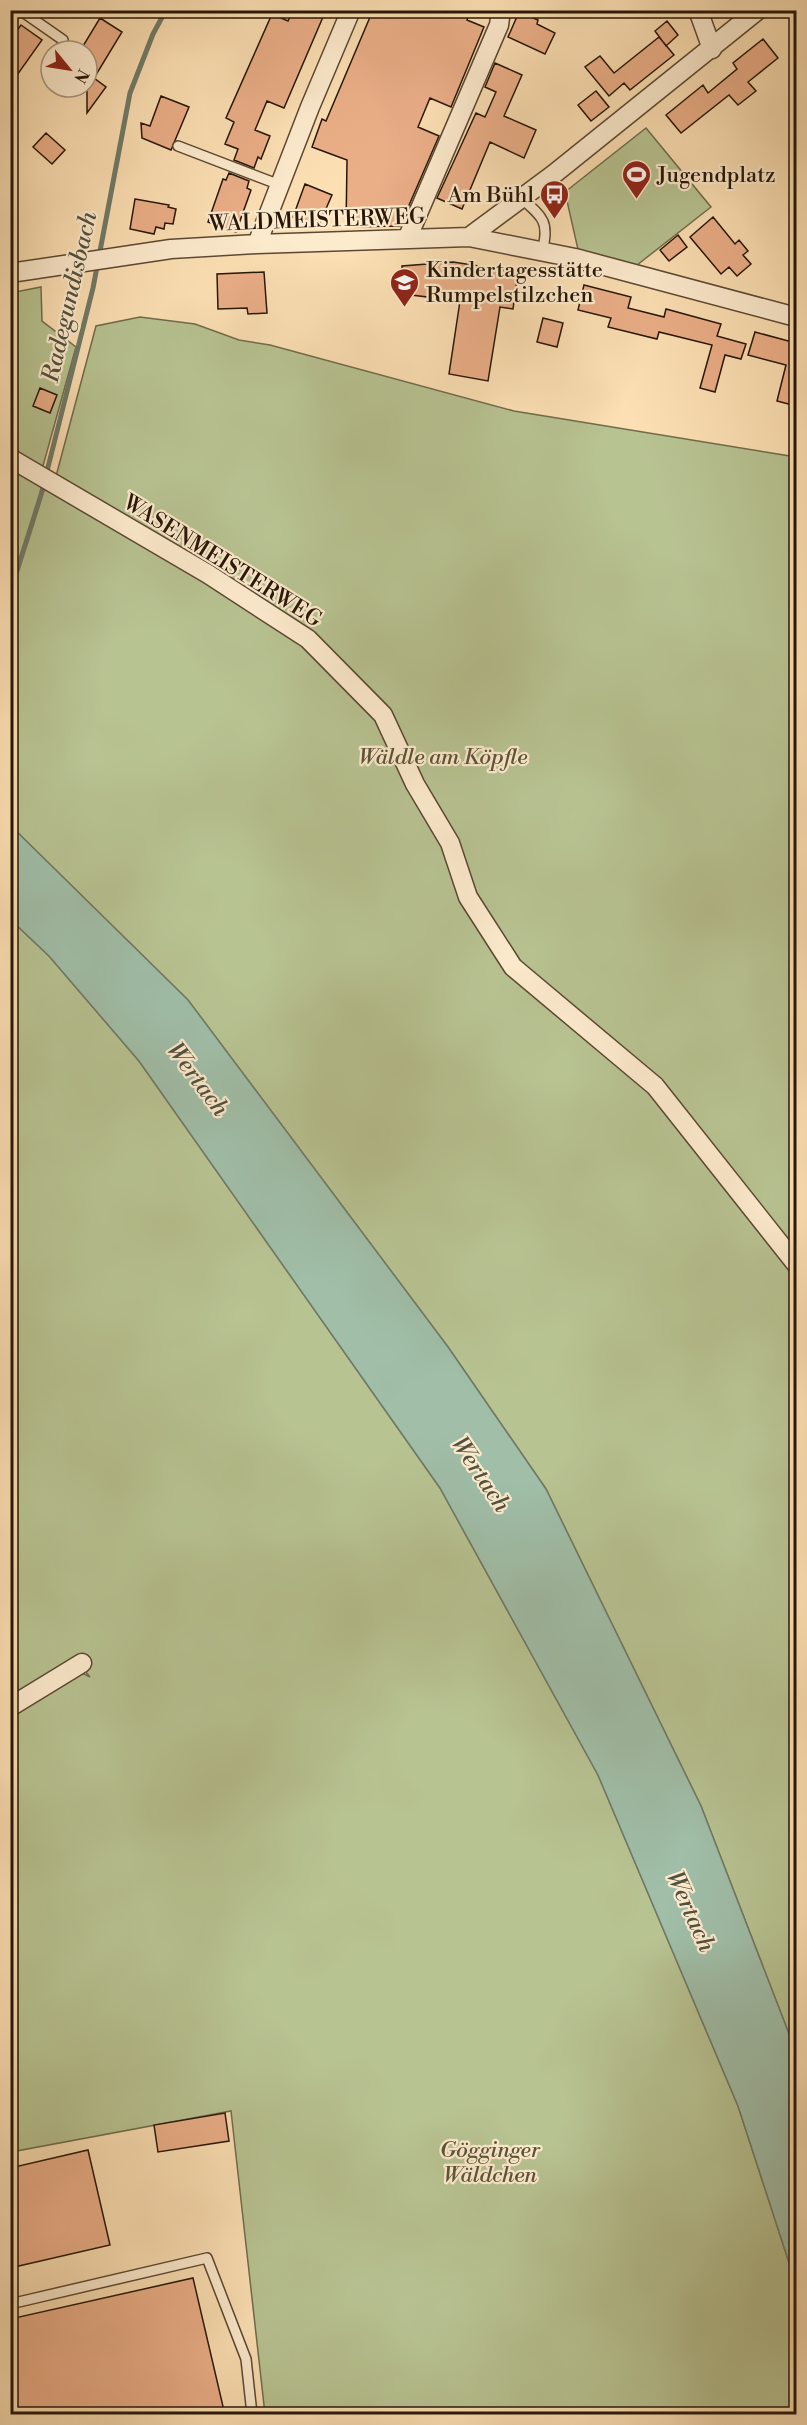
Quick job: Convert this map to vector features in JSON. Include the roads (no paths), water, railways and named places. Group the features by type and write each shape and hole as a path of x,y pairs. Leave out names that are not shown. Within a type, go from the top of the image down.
{"street":[{"path":"257,244 351,10"},
{"path":"407,239 499,25 501,10"},
{"path":"698,10 712,49"},
{"path":"469,237 522,199 759,10"},
{"name":"WALDMEISTERWEG","path":"10,273 171,249 469,237 575,258 796,317"},
{"name":"WASENMEISTERWEG","path":"10,458 208,574 308,639 383,715 415,784 450,843 468,897 513,967 655,1086 796,1263"},
{"path":"10,1707 82,1663"}],"lane":[{"path":"20,10 62,39"},
{"path":"178,146 280,185"},
{"path":"522,199 543,217 547,235 542,251"},
{"path":"10,2304 207,2258 246,2359 252,2415"}],"water":[{"name":"Wertach","path":"11,826 188,1000 448,1347 546,1489 701,1806 796,2052 796,2284 738,2106 598,1775 440,1488 139,1061 49,956 11,920"}],"waterway":[{"name":"Radegundisbach","path":"10,593 41,495 93,288 130,93 153,34 166,10"}],"place":[{"name":"Jugendplatz","path":"636,200"},
{"name":"Am Bühl","path":"555,220"},
{"name":"Kindertagesstätte Rumpelstilzchen","path":"405,308"}],"park label":[{"name":"Wäldle am Köpfle","path":"443,756"},
{"name":"Gögginger Wäldchen","path":"490,2162"}]}
